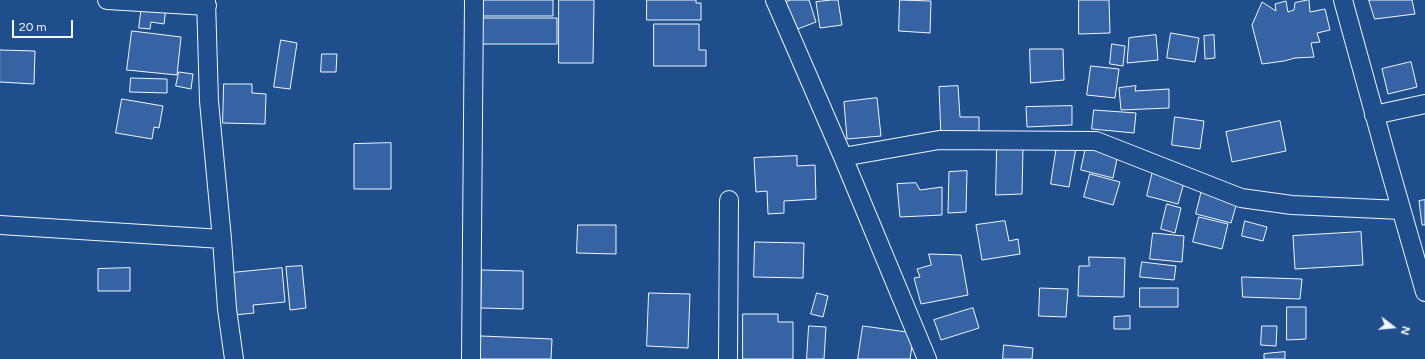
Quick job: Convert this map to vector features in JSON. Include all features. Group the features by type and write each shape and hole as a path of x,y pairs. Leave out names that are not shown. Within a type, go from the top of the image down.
{"street":[{"path":"107,0 206,3 209,101 227,309 234,359"},
{"path":"470,359 474,0"},
{"path":"775,0 927,359"},
{"path":"1343,0 1401,210 1419,247 1425,292"},
{"path":"1374,115 1425,104"},
{"path":"842,157 939,140 1096,141 1241,198 1292,205 1401,210"},
{"path":"728,359 729,200"},
{"path":"0,226 222,239"}],"building":[{"path":"478,0 553,0 553,16 478,16"},
{"path":"559,0 594,0 593,63 559,63"},
{"path":"647,0 696,0 696,3 701,3 701,20 647,20"},
{"path":"791,0 809,0 816,22 795,30 786,2"},
{"path":"838,0 842,25 820,28 816,2"},
{"path":"900,0 931,1 930,33 899,31"},
{"path":"1079,0 1109,0 1110,33 1079,34"},
{"path":"1309,0 1310,12 1325,9 1330,30 1317,33 1320,42 1311,43 1314,57 1295,58 1262,64 1252,25 1262,2 1276,11 1275,4 1286,1 1288,12 1294,10 1295,3"},
{"path":"1369,0 1412,0 1415,14 1375,19"},
{"path":"142,5 166,8 164,24 151,22 150,29 139,28"},
{"path":"475,18 557,18 557,44 475,44"},
{"path":"654,24 699,24 699,50 706,50 706,66 654,66"},
{"path":"132,31 181,37 177,75 127,70"},
{"path":"1171,33 1199,38 1195,62 1167,58"},
{"path":"1156,35 1158,60 1127,63 1129,38"},
{"path":"1214,35 1215,58 1205,59 1204,36"},
{"path":"281,40 297,43 290,89 274,87"},
{"path":"1112,44 1125,46 1123,66 1110,64"},
{"path":"1030,49 1063,49 1064,80 1031,83"},
{"path":"0,50 35,51 34,84 0,82"},
{"path":"322,54 337,54 336,72 321,72"},
{"path":"1411,62 1417,87 1388,94 1382,69"},
{"path":"1091,66 1119,69 1115,98 1087,95"},
{"path":"179,72 193,74 191,89 176,86"},
{"path":"131,78 167,79 167,93 130,92"},
{"path":"224,84 252,84 252,93 266,94 265,124 223,123"},
{"path":"958,86 960,117 979,117 979,136 941,137 939,87"},
{"path":"1136,86 1135,91 1169,89 1169,108 1121,110 1119,88"},
{"path":"877,98 881,136 847,139 844,102"},
{"path":"122,99 163,106 159,128 154,127 152,139 116,133"},
{"path":"1072,106 1072,125 1027,127 1026,107"},
{"path":"1094,110 1136,113 1134,133 1092,129"},
{"path":"1175,117 1204,121 1200,149 1172,145"},
{"path":"1280,121 1286,151 1232,162 1226,132"},
{"path":"391,143 391,189 354,189 354,144"},
{"path":"1057,145 1076,148 1069,187 1051,184"},
{"path":"1086,147 1118,154 1113,178 1081,170"},
{"path":"997,148 1023,148 1022,194 996,195"},
{"path":"797,156 797,166 815,165 816,199 784,201 784,213 768,214 767,191 756,192 754,158"},
{"path":"967,171 966,212 948,213 949,172"},
{"path":"1153,171 1185,179 1178,204 1147,196"},
{"path":"1090,174 1120,182 1113,205 1084,197"},
{"path":"916,183 920,190 942,187 942,215 900,217 897,184"},
{"path":"1202,190 1238,199 1231,223 1196,214"},
{"path":"1425,200 1425,225 1422,225 1419,201"},
{"path":"1167,204 1181,208 1175,233 1161,229"},
{"path":"1199,217 1228,224 1222,249 1193,242"},
{"path":"1005,221 1009,241 1018,239 1020,254 982,260 976,225"},
{"path":"1245,221 1267,227 1263,241 1242,236"},
{"path":"578,225 616,225 616,254 577,253"},
{"path":"1361,232 1363,265 1295,269 1293,236"},
{"path":"1153,233 1184,236 1182,262 1150,259"},
{"path":"755,242 804,243 803,278 754,277"},
{"path":"929,254 961,255 968,295 921,304 914,278 920,277 917,269 931,265"},
{"path":"1089,257 1125,258 1124,297 1078,296 1079,266 1089,266"},
{"path":"1142,262 1176,266 1174,280 1140,277"},
{"path":"302,266 306,308 290,310 286,267"},
{"path":"130,268 130,291 98,291 98,269"},
{"path":"282,268 285,302 253,305 254,313 234,315 231,273"},
{"path":"482,270 523,271 523,309 481,308"},
{"path":"1242,277 1302,279 1300,299 1243,297"},
{"path":"1040,288 1068,289 1066,317 1039,316"},
{"path":"1140,288 1178,288 1178,307 1140,307"},
{"path":"649,293 690,294 688,348 647,346"},
{"path":"817,293 828,296 823,317 811,314"},
{"path":"1287,307 1306,307 1306,339 1287,340"},
{"path":"973,308 979,328 941,340 934,320"},
{"path":"743,314 778,314 778,322 793,322 793,359 743,359"},
{"path":"1130,316 1130,329 1114,329 1114,317"},
{"path":"809,326 826,327 824,359 807,359"},
{"path":"863,326 914,333 910,359 858,359"},
{"path":"1262,326 1277,326 1276,346 1261,345"},
{"path":"481,336 552,339 551,359 480,359"},
{"path":"1004,345 1033,348 1032,359 1003,359"},
{"path":"1285,352 1285,359 1264,359 1264,354"}]}
